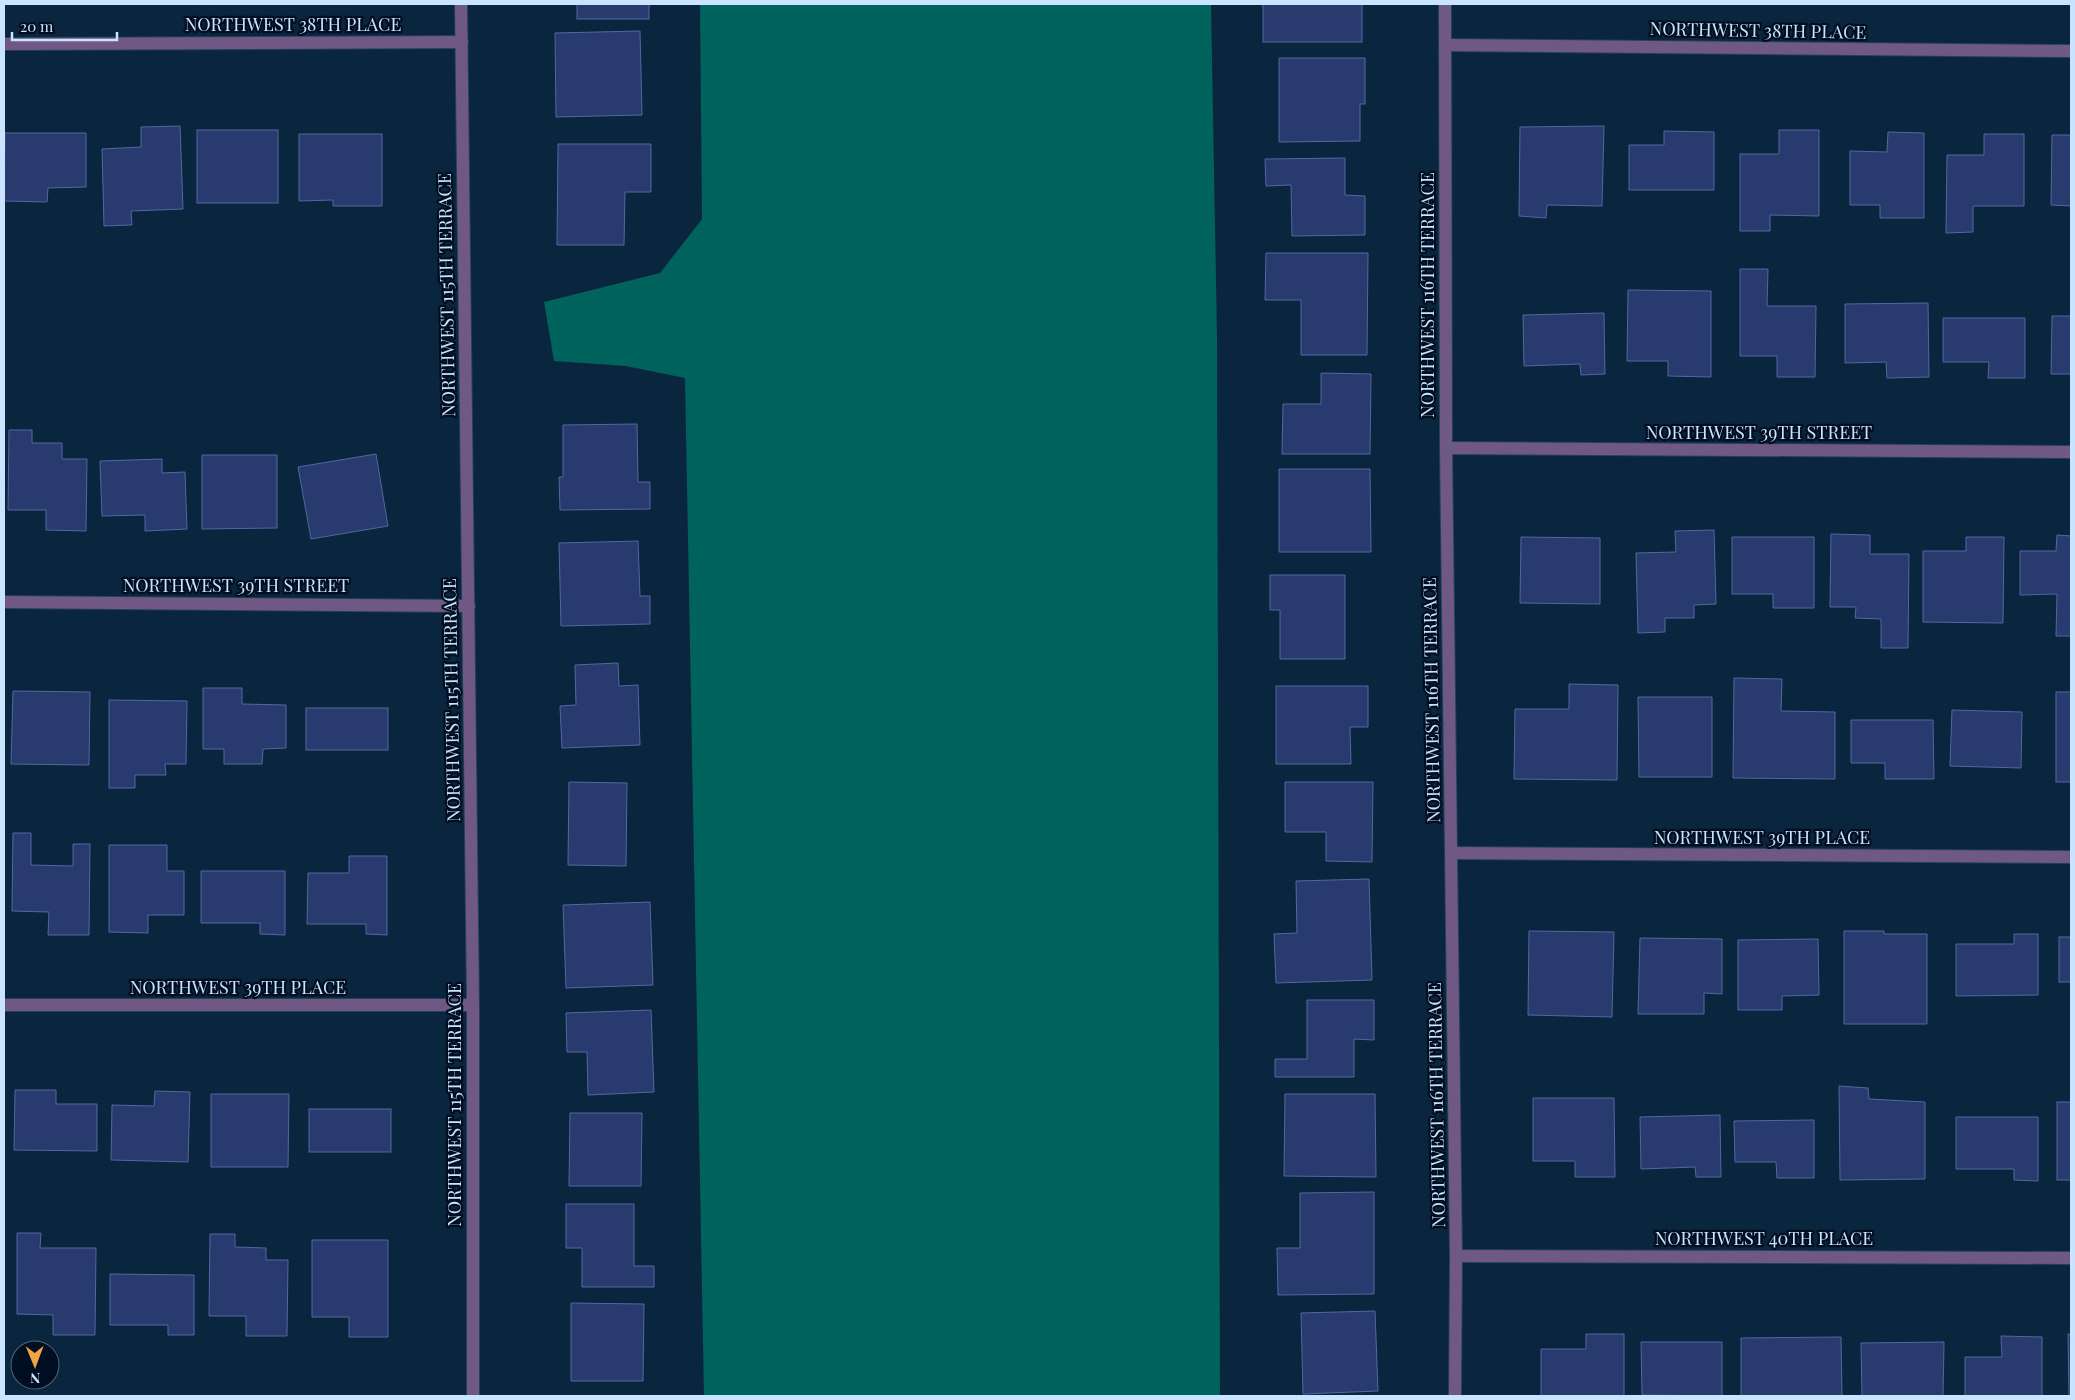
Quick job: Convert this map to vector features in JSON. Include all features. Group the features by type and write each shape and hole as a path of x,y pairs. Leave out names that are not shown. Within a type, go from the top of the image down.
{"street":[{"name":"NORTHWEST 115TH TERRACE","path":"461,4 473,1005 473,1396"},
{"name":"NORTHWEST 116TH TERRACE","path":"1445,4 1446,448 1456,1256 1455,1396"},
{"name":"NORTHWEST 38TH PLACE","path":"4,44 462,42"},
{"name":"NORTHWEST 38TH PLACE","path":"1445,45 2071,51"},
{"name":"NORTHWEST 39TH STREET","path":"1446,448 2071,452"},
{"name":"NORTHWEST 39TH STREET","path":"4,602 468,606"},
{"name":"NORTHWEST 39TH PLACE","path":"1452,854 2071,857"},
{"name":"NORTHWEST 39TH PLACE","path":"4,1005 473,1005"},
{"name":"NORTHWEST 40TH PLACE","path":"1456,1256 2071,1258"}],"shaded area":[{"path":"700,4 1211,4 1217,337 1220,1396 704,1396 685,378 626,366 554,361 544,302 660,273 702,219"}],"building":[{"path":"577,4 649,4 649,19 577,19"},
{"path":"1263,4 1362,4 1362,42 1263,42"},
{"path":"640,31 642,115 556,117 555,33"},
{"path":"1279,58 1365,58 1365,104 1360,104 1360,141 1279,142"},
{"path":"180,126 183,209 131,211 132,225 104,226 102,149 141,147 141,127"},
{"path":"1604,126 1602,206 1547,205 1546,218 1519,216 1520,127"},
{"path":"197,130 278,130 278,203 197,203"},
{"path":"1779,130 1819,130 1819,216 1770,215 1770,231 1740,231 1740,154 1779,154"},
{"path":"1664,131 1714,132 1714,190 1629,190 1629,145 1664,145"},
{"path":"1888,132 1924,133 1924,218 1880,218 1880,205 1850,205 1850,151 1887,152"},
{"path":"5,133 86,133 86,187 48,188 47,202 4,201"},
{"path":"299,134 382,134 382,206 333,206 333,200 299,201"},
{"path":"1984,134 2024,134 2024,206 1973,206 1973,232 1946,233 1947,155 1984,155"},
{"path":"2052,135 2071,135 2071,206 2051,205"},
{"path":"558,144 651,144 651,192 625,192 624,245 557,245"},
{"path":"1345,158 1345,195 1365,196 1365,235 1292,236 1291,185 1266,186 1265,159"},
{"path":"1266,253 1368,253 1367,355 1301,355 1301,300 1265,300"},
{"path":"1740,269 1768,269 1767,306 1816,306 1815,377 1777,377 1777,356 1740,356"},
{"path":"1628,290 1711,291 1711,377 1668,376 1668,361 1627,361"},
{"path":"1928,303 1929,377 1887,378 1886,362 1845,363 1845,304"},
{"path":"1604,313 1605,374 1581,375 1580,364 1524,366 1523,315"},
{"path":"2052,316 2071,316 2071,374 2051,374"},
{"path":"1943,318 2025,318 2025,378 1988,378 1989,362 1943,362"},
{"path":"1321,373 1371,374 1370,454 1282,454 1283,404 1321,404"},
{"path":"637,424 638,482 650,482 650,509 560,510 559,477 563,477 563,425"},
{"path":"9,430 32,430 32,443 62,443 62,459 87,459 86,531 46,530 46,510 8,510"},
{"path":"376,454 388,526 311,539 298,467"},
{"path":"202,455 277,455 277,528 202,529"},
{"path":"162,459 162,473 185,472 187,529 145,531 145,515 102,516 100,461"},
{"path":"1279,469 1370,469 1371,552 1279,552"},
{"path":"1714,530 1716,604 1694,605 1694,618 1665,618 1665,632 1638,633 1636,553 1676,552 1675,531"},
{"path":"1831,534 1870,535 1870,554 1909,554 1908,648 1881,648 1881,619 1855,618 1856,607 1830,607"},
{"path":"2057,535 2071,536 2071,636 2056,636 2057,594 2020,595 2020,551 2056,551"},
{"path":"1521,537 1600,538 1600,604 1520,603"},
{"path":"1732,537 1814,537 1814,608 1773,608 1773,594 1732,594"},
{"path":"1966,537 2004,537 2003,623 1923,622 1923,551 1966,551"},
{"path":"638,541 640,596 650,596 650,624 561,626 559,543"},
{"path":"1270,575 1345,575 1345,659 1280,659 1280,610 1270,610"},
{"path":"618,663 619,686 638,685 640,745 562,748 560,706 576,705 575,665"},
{"path":"1734,678 1782,679 1781,711 1835,712 1835,779 1733,778"},
{"path":"1569,684 1618,685 1617,780 1514,779 1515,709 1569,709"},
{"path":"1276,686 1368,686 1368,727 1350,727 1351,764 1276,764"},
{"path":"203,688 242,688 242,704 286,705 286,748 263,749 262,764 224,764 224,749 203,749"},
{"path":"13,691 90,692 89,765 11,764"},
{"path":"2056,692 2071,692 2071,782 2056,782"},
{"path":"1638,697 1712,697 1712,777 1639,777"},
{"path":"109,700 187,701 186,764 165,764 166,775 135,775 135,788 109,788"},
{"path":"306,708 388,708 388,750 306,750"},
{"path":"1952,710 2022,712 2021,768 1950,766"},
{"path":"1851,720 1933,720 1934,779 1885,779 1885,763 1851,763"},
{"path":"569,782 627,783 626,866 568,865"},
{"path":"1285,782 1373,782 1372,862 1326,861 1326,832 1285,832"},
{"path":"13,833 31,833 31,865 73,866 73,844 90,844 89,935 48,935 49,912 12,911"},
{"path":"109,845 167,845 167,871 184,871 184,915 148,915 148,933 109,932"},
{"path":"349,856 387,856 387,935 366,934 366,924 307,924 308,873 349,873"},
{"path":"201,871 285,871 285,935 260,934 260,923 201,923"},
{"path":"1369,879 1372,980 1276,983 1274,934 1297,933 1296,881"},
{"path":"650,902 653,985 566,988 563,905"},
{"path":"1529,931 1614,932 1612,1017 1528,1015"},
{"path":"1844,931 1884,931 1884,934 1927,934 1927,1024 1844,1024"},
{"path":"2014,934 2038,934 2038,995 1956,996 1956,944 2014,944"},
{"path":"2059,937 2071,937 2071,982 2059,982"},
{"path":"1640,938 1722,939 1722,994 1704,993 1704,1014 1638,1014"},
{"path":"1818,939 1819,995 1782,996 1782,1010 1738,1010 1738,940"},
{"path":"1307,1000 1374,1000 1374,1040 1354,1039 1354,1077 1275,1077 1275,1059 1307,1059"},
{"path":"651,1010 654,1092 588,1095 587,1052 567,1052 566,1013"},
{"path":"1839,1086 1868,1088 1869,1099 1925,1102 1925,1179 1840,1180"},
{"path":"15,1090 56,1090 56,1104 97,1104 97,1151 14,1150"},
{"path":"155,1091 190,1092 188,1162 111,1160 112,1105 154,1106"},
{"path":"211,1094 289,1094 288,1167 211,1167"},
{"path":"1285,1094 1375,1094 1376,1177 1284,1176"},
{"path":"1533,1098 1614,1098 1615,1177 1575,1177 1575,1161 1533,1161"},
{"path":"2057,1102 2071,1102 2071,1180 2057,1180"},
{"path":"309,1109 391,1109 391,1152 309,1152"},
{"path":"570,1113 642,1113 641,1186 569,1186"},
{"path":"1720,1115 1721,1177 1696,1177 1695,1167 1641,1169 1640,1117"},
{"path":"1956,1117 2038,1117 2038,1181 2014,1180 2014,1169 1956,1169"},
{"path":"1814,1120 1814,1178 1777,1178 1776,1162 1735,1162 1734,1121"},
{"path":"1374,1192 1374,1294 1278,1295 1277,1248 1300,1248 1300,1193"},
{"path":"566,1204 634,1204 634,1266 654,1266 654,1287 582,1287 582,1248 566,1248"},
{"path":"17,1233 41,1233 40,1248 96,1248 95,1335 53,1335 53,1315 17,1314"},
{"path":"210,1234 235,1234 235,1247 266,1248 266,1260 288,1260 287,1336 246,1336 246,1316 209,1316"},
{"path":"312,1240 388,1240 388,1337 349,1337 349,1317 312,1317"},
{"path":"110,1274 194,1275 194,1335 168,1335 168,1325 110,1325"},
{"path":"571,1303 644,1304 643,1381 571,1381"},
{"path":"1375,1311 1378,1391 1303,1394 1301,1313"},
{"path":"1586,1334 1624,1334 1624,1396 1541,1396 1541,1349 1586,1349"},
{"path":"2068,1334 2071,1334 2071,1396 2069,1396"},
{"path":"2001,1336 2042,1337 2042,1396 1965,1396 1965,1357 2002,1357"},
{"path":"1841,1337 1842,1396 1741,1396 1741,1338"},
{"path":"1641,1342 1722,1342 1722,1396 1642,1395"},
{"path":"1944,1342 1943,1396 1862,1396 1861,1343"}]}
